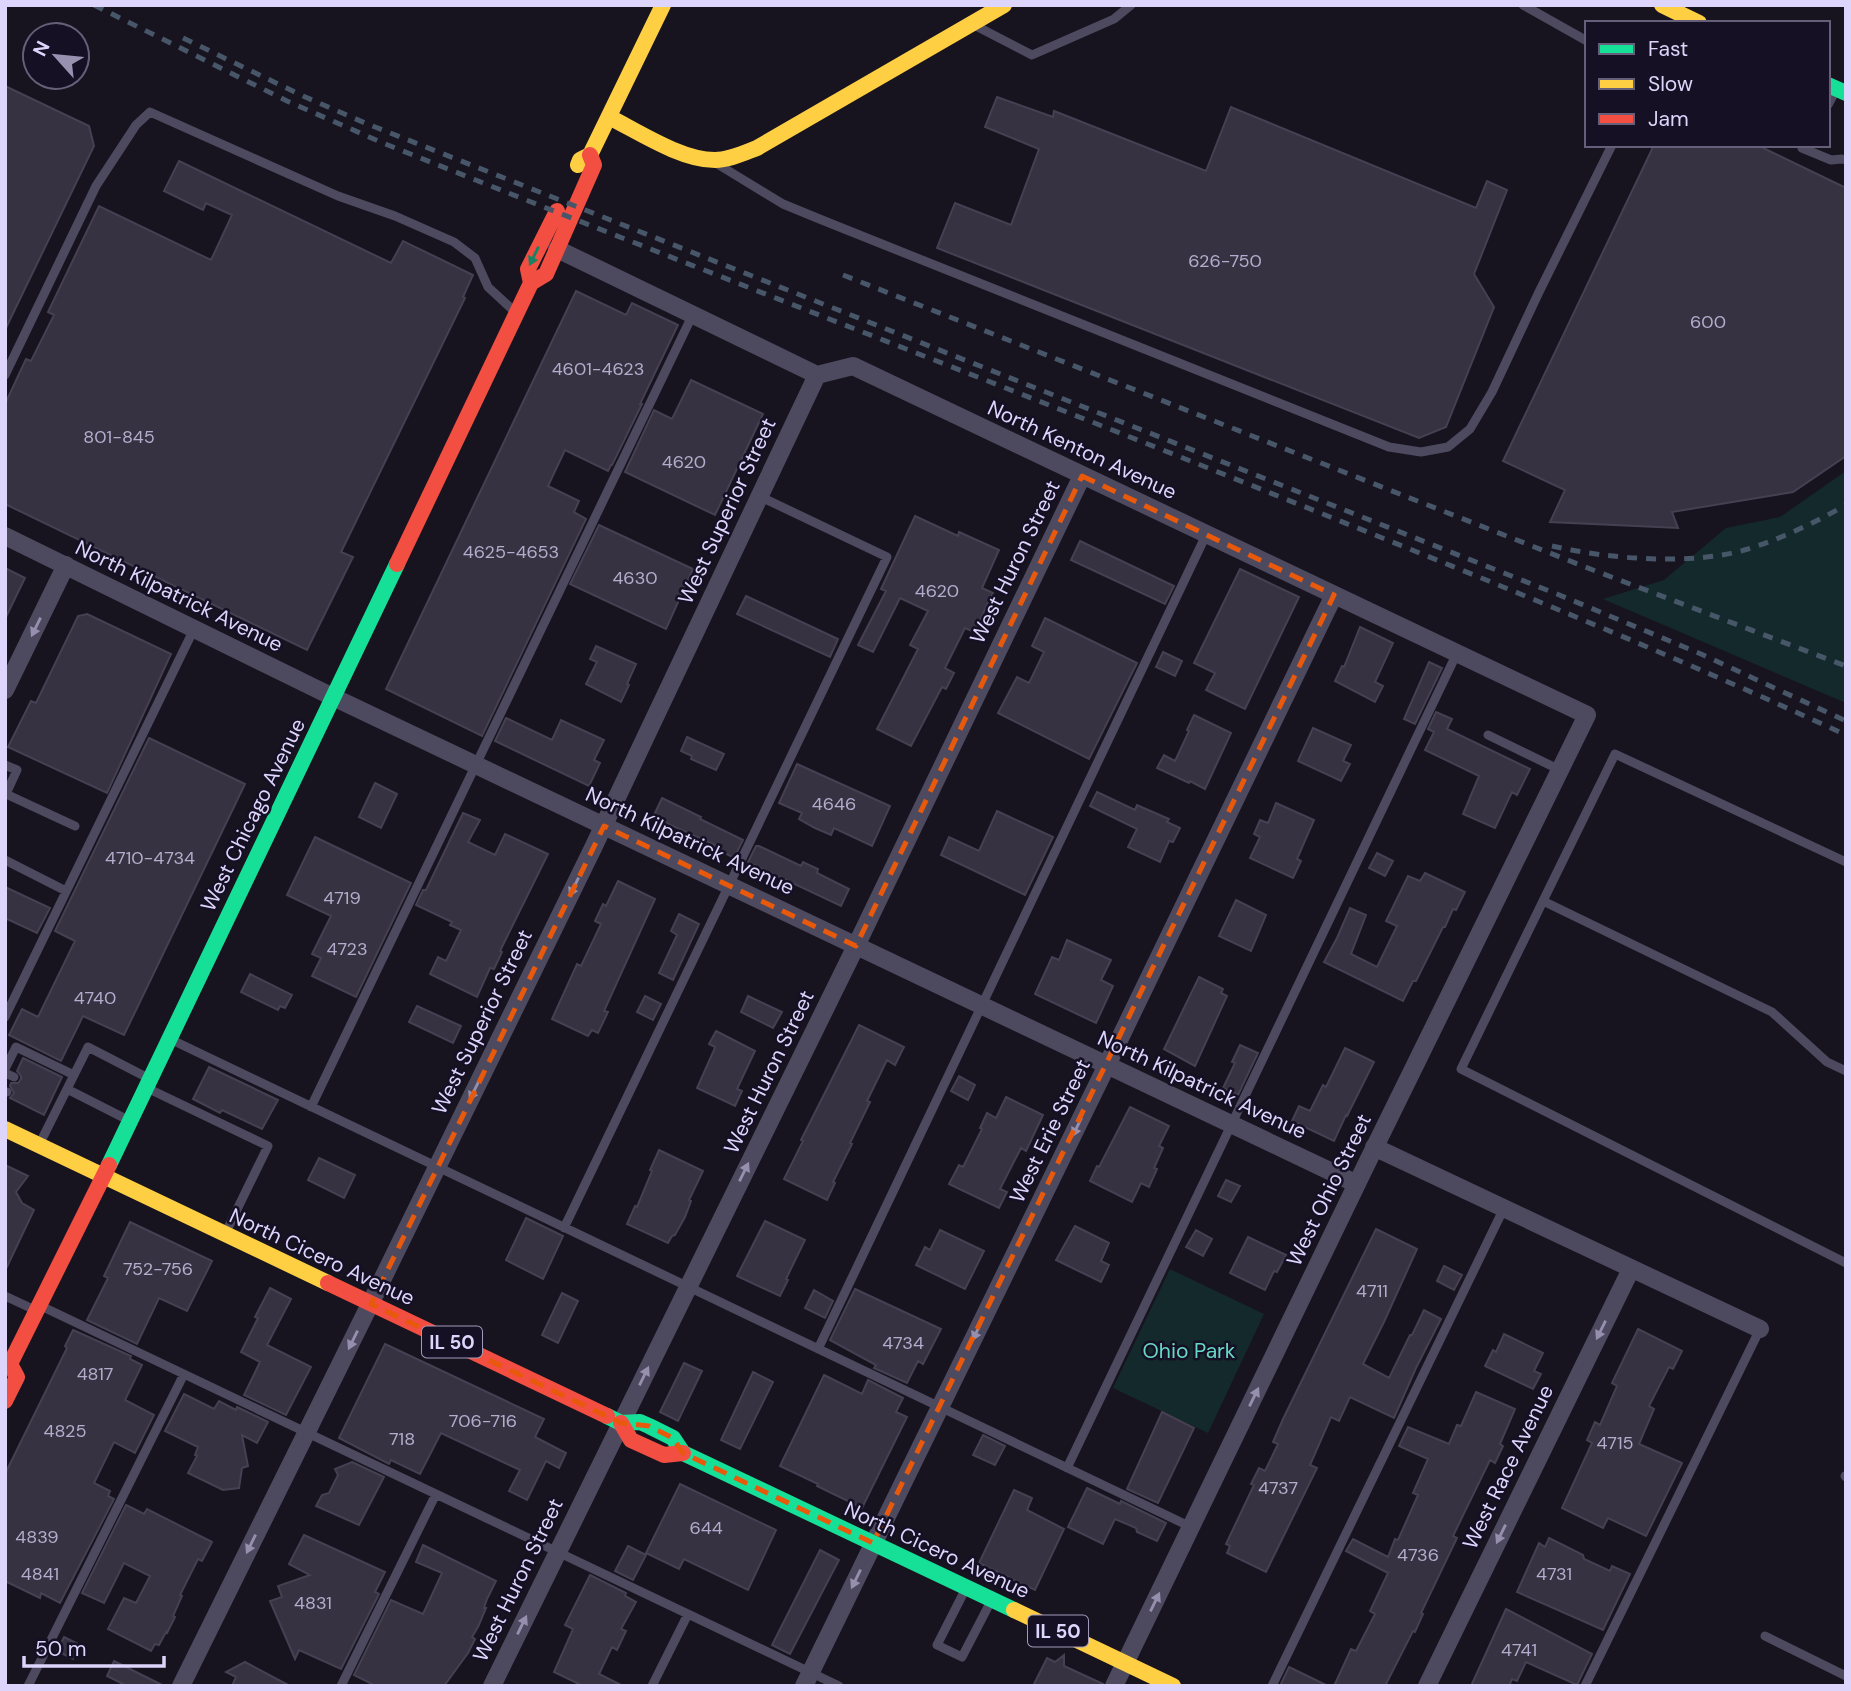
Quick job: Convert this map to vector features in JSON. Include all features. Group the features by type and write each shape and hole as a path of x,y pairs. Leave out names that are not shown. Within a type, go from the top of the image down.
{"main road":[{"name":"West Chicago Avenue","path":"531,283 528,269 580,160 590,155 663,5"},
{"path":"608,117 694,156 711,160 731,158 757,149 1003,5"},
{"path":"1662,5 1678,18"},
{"name":"West Chicago Avenue","path":"5,1401 17,1377 8,1364 103,1177 531,283 546,274 594,165 590,155"},
{"name":"North Cicero Avenue","path":"5,1129 621,1423 640,1422 649,1426 673,1438 683,1452 1173,1686"}],"street":[{"path":"557,249 817,375"},
{"name":"North Kenton Avenue","path":"817,375 853,366 1587,715"},
{"name":"West Superior Street","path":"181,1686 604,826 817,375"},
{"name":"West Huron Street","path":"492,1686 856,946 1082,476"},
{"name":"North Kilpatrick Avenue","path":"5,536 333,697 1357,1184"},
{"path":"5,690 66,565"},
{"name":"West Erie Street","path":"807,1679 1334,595"},
{"name":"West Ohio Street","path":"1114,1686 1374,1147 1587,715"},
{"path":"1374,1147 1760,1329"},
{"name":"West Race Avenue","path":"1427,1686 1631,1269"}],"lane":[{"path":"971,24 1032,55 1114,19 1131,5"},
{"path":"1523,5 1585,40"},
{"path":"5,375 96,186 136,125 150,112 338,196 395,216 454,242 475,258 488,287 517,313"},
{"path":"711,160 783,204 1389,447 1421,452 1448,447 1471,429 1492,392 1611,147"},
{"path":"1803,147 1831,160 1846,160"},
{"path":"311,1107 694,314"},
{"path":"564,1228 887,557 759,496"},
{"path":"818,1349 1206,535"},
{"path":"5,1017 194,628"},
{"path":"1067,1468 1457,653"},
{"path":"1488,736 1560,770"},
{"path":"1846,862 1615,754 1461,1069 1846,1263"},
{"path":"5,765 17,770 6,794 75,826"},
{"path":"5,860 66,891"},
{"path":"1543,901 1772,1012 1827,1062 1846,1071"},
{"path":"169,1039 1191,1527"},
{"path":"8,1073 16,1046 74,1075"},
{"path":"39,1146 50,1114 58,1098 67,1090 88,1047 148,1083 268,1146 225,1234"},
{"path":"67,1090 130,1121"},
{"path":"1272,1686 1504,1209"},
{"path":"5,1296 38,1308 307,1432 688,1614 807,1679 839,1686"},
{"path":"1585,1686 1760,1329"},
{"path":"28,1686 184,1374"},
{"path":"341,1686 436,1494"},
{"path":"967,1588 937,1645 961,1657 992,1600"},
{"path":"652,1686 688,1614"},
{"path":"1765,1636 1846,1676"}],"highlighted area":[{"path":"1082,476 1334,595 873,1543 683,1453 673,1438 649,1426 621,1423 371,1304 604,826 856,946"}],"green space":[{"path":"1846,471 1846,703 1603,599 1664,580 1726,528 1780,517"},
{"name":"Ohio Park","path":"1170,1269 1264,1314 1208,1433 1113,1388"}],"building":[{"path":"5,86 89,126 94,146 5,330"},
{"path":"997,97 1053,117 1054,111 1206,171 1231,107 1476,208 1487,181 1507,190 1474,274 1494,307 1446,427 1419,438 937,248 955,203 1011,225 1039,149 985,127"},
{"path":"1653,147 1761,147 1846,188 1846,456 1793,492 1672,512 1678,528 1550,522 1565,490 1503,461"},
{"path":"179,161 391,263 403,241 473,275 463,297 465,298 341,552 353,557 307,650 5,504 5,404 26,359 31,361 54,315 48,312 99,206 211,260 232,215 206,203 203,210 164,191"},
{"path":"576,291 626,315 632,303 678,325 608,471 565,450 548,486 579,501 574,512 586,519 482,736 386,689"},
{"path":"691,380 763,414 715,515 625,472 654,410 672,419"},
{"path":"915,516 958,536 959,532 999,550 982,588 993,593 974,632 965,628 945,668 954,673 946,689 942,687 911,746 877,729 918,649 910,645 928,611 900,598 873,652 858,645 886,591 881,589"},
{"path":"599,525 693,569 666,629 570,584"},
{"path":"1080,541 1174,586 1165,604 1071,560"},
{"path":"5,568 25,578 5,619"},
{"path":"1240,569 1299,597 1245,709 1206,690 1215,673 1194,663"},
{"path":"746,596 838,639 830,657 737,614"},
{"path":"87,614 171,654 107,793 8,747 31,701 36,703 78,616"},
{"path":"1045,618 1137,663 1089,759 998,713 1017,677 1029,683 1044,652 1032,646"},
{"path":"1360,627 1393,643 1375,682 1383,686 1375,702 1335,681 1342,666 1344,667"},
{"path":"596,646 636,664 621,702 586,684 597,662 590,659"},
{"path":"1163,652 1182,661 1175,676 1156,667"},
{"path":"1429,662 1442,668 1415,724 1404,719"},
{"path":"1436,712 1452,719 1447,729 1530,769 1517,795 1512,792 1495,828 1463,814 1479,776 1425,750 1434,732 1428,729"},
{"path":"1194,715 1231,733 1205,789 1157,768 1164,755 1175,761"},
{"path":"506,718 552,740 561,720 604,740 594,760 600,763 589,786 495,741"},
{"path":"1313,728 1351,745 1343,761 1350,764 1341,781 1298,761"},
{"path":"687,737 724,754 716,770 691,759 692,756 681,751"},
{"path":"149,738 245,784 124,1035 83,1016 61,1061 9,1035 22,1009 38,1017 75,941 55,931"},
{"path":"797,764 890,806 872,846 834,828 831,835 815,828 799,819 802,813 779,803"},
{"path":"375,783 397,794 381,828 359,817"},
{"path":"1097,792 1135,810 1137,805 1169,819 1167,822 1180,828 1173,842 1169,841 1160,862 1128,847 1137,829 1090,806"},
{"path":"662,798 743,840 734,858 713,847 715,845 653,817"},
{"path":"1276,803 1314,820 1297,859 1301,861 1293,878 1250,858 1260,837 1254,834 1260,820 1268,823"},
{"path":"997,811 1053,837 1025,895 941,855 949,837 979,851"},
{"path":"463,813 480,820 468,842 495,855 505,834 548,854 500,951 502,952 494,969 490,968 477,997 430,974 438,957 446,961 461,930 450,925 452,922 416,905"},
{"path":"315,837 411,883 356,997 312,976 321,958 312,954 331,916 287,895"},
{"path":"756,846 801,866 803,862 818,869 817,873 849,889 841,906 748,862"},
{"path":"1377,853 1393,861 1385,876 1369,868"},
{"path":"1425,873 1465,892 1403,1001 1324,962 1350,908 1366,915 1351,954 1377,967 1397,926 1386,921 1408,876 1420,881"},
{"path":"618,881 655,899 604,1011 608,1012 598,1033 592,1030 588,1036 552,1019 577,964 581,966 601,924 595,921 603,904 606,906"},
{"path":"5,887 50,908 37,933 5,918"},
{"path":"1236,900 1266,915 1251,951 1219,936"},
{"path":"679,914 699,924 673,980 659,973 677,935 671,931"},
{"path":"1067,940 1111,960 1101,980 1113,986 1096,1023 1035,994 1052,957 1059,960"},
{"path":"250,974 292,995 285,1008 280,1006 278,1010 241,992"},
{"path":"1199,977 1223,989 1221,993 1227,996 1195,1066 1164,1049"},
{"path":"645,996 661,1004 653,1020 637,1012"},
{"path":"748,996 782,1012 773,1028 741,1012"},
{"path":"417,1006 461,1026 453,1043 409,1022"},
{"path":"859,1025 904,1047 895,1065 887,1060 867,1101 870,1102 827,1200 784,1179"},
{"path":"716,1031 755,1051 737,1089 742,1091 735,1106 697,1088 715,1047 709,1044"},
{"path":"1240,1045 1258,1053 1238,1095 1223,1088"},
{"path":"1345,1048 1374,1062 1334,1141 1292,1121 1299,1106 1310,1111 1323,1085 1326,1087"},
{"path":"23,1058 62,1077 44,1115 10,1098 14,1093 11,1083 18,1083 21,1079 17,1071"},
{"path":"209,1067 278,1100 262,1129 193,1099"},
{"path":"959,1076 975,1085 968,1100 951,1091"},
{"path":"1006,1097 1043,1115 1026,1151 1021,1148 1000,1189 1007,1192 999,1208 949,1184 959,1165 963,1167 987,1113 996,1118"},
{"path":"1130,1107 1169,1126 1159,1146 1163,1148 1149,1187 1141,1183 1132,1202 1090,1181"},
{"path":"659,1150 703,1171 689,1200 691,1201 685,1217 668,1243 627,1224 635,1206 637,1207"},
{"path":"319,1158 355,1175 344,1198 308,1180"},
{"path":"5,1165 28,1176 16,1192 22,1203 34,1210 5,1271"},
{"path":"1226,1180 1240,1186 1231,1202 1218,1196"},
{"path":"526,1218 563,1236 543,1279 506,1260"},
{"path":"765,1221 805,1240 780,1296 737,1276"},
{"path":"130,1222 212,1261 187,1311 159,1298 137,1344 87,1320 108,1278 104,1276"},
{"path":"1075,1226 1109,1243 1101,1261 1109,1265 1101,1282 1056,1260"},
{"path":"1376,1229 1417,1249 1363,1364 1389,1378 1424,1310 1441,1319 1394,1418 1350,1397 1339,1421 1331,1417 1310,1465 1317,1468 1266,1572 1227,1553 1230,1546 1226,1544 1254,1485 1251,1484 1259,1468 1265,1471 1278,1444 1273,1442 1283,1419"},
{"path":"940,1230 984,1251 965,1289 916,1265 925,1247 930,1250"},
{"path":"1196,1230 1212,1239 1203,1256 1186,1247"},
{"path":"1248,1237 1286,1255 1265,1290 1230,1273"},
{"path":"1444,1266 1462,1275 1454,1290 1437,1281"},
{"path":"270,1288 291,1299 267,1345 311,1367 286,1415 244,1395 260,1362 241,1352"},
{"path":"855,1289 941,1329 923,1364 918,1361 907,1383 874,1368 876,1365 830,1340"},
{"path":"814,1290 833,1301 825,1318 805,1308"},
{"path":"562,1293 578,1301 558,1343 542,1335"},
{"path":"1638,1329 1682,1351 1673,1369 1669,1367 1649,1406 1654,1409 1639,1444 1682,1463 1646,1536 1608,1518 1603,1528 1562,1508 1592,1443 1587,1440 1595,1422 1600,1425 1617,1386 1612,1383"},
{"path":"73,1330 131,1356 130,1359 142,1365 125,1400 154,1415 135,1453 114,1442 94,1483 110,1491 108,1496 114,1499 60,1603 41,1593 40,1598 5,1581 5,1474 67,1348 65,1346"},
{"path":"1504,1334 1543,1353 1534,1371 1541,1374 1533,1389 1485,1366 1493,1350 1496,1352"},
{"path":"385,1344 544,1419 535,1437 566,1453 559,1468 546,1461 527,1500 509,1491 520,1470 441,1433 420,1474 391,1460 389,1464 339,1438"},
{"path":"684,1363 702,1371 678,1421 660,1412"},
{"path":"753,1372 773,1382 740,1449 721,1440"},
{"path":"824,1375 862,1394 868,1380 903,1398 896,1412 907,1417 862,1508 780,1466"},
{"path":"1476,1392 1515,1409 1495,1463 1490,1460 1453,1536 1457,1538 1421,1613 1423,1614 1415,1632 1413,1631 1385,1686 1334,1686 1351,1649 1356,1651 1375,1614 1370,1611 1388,1573 1346,1551 1353,1539 1388,1557 1418,1495 1413,1493 1428,1459 1399,1446 1408,1427 1449,1444 1457,1425 1461,1426"},
{"path":"184,1394 214,1409 219,1401 268,1422 257,1443 242,1435 248,1466 242,1468 239,1488 223,1490 188,1473 197,1456 198,1447 165,1431"},
{"path":"1162,1412 1194,1428 1158,1503 1127,1489"},
{"path":"983,1435 1005,1446 995,1465 973,1455"},
{"path":"352,1462 384,1477 359,1525 316,1506 322,1495 329,1493 338,1475 335,1469"},
{"path":"680,1484 776,1530 748,1590 684,1559 679,1569 646,1553"},
{"path":"1087,1488 1166,1523 1157,1541 1115,1519 1103,1544 1068,1527"},
{"path":"1014,1490 1032,1498 1027,1510 1064,1529 1035,1590 979,1563"},
{"path":"126,1505 144,1514 147,1509 212,1542 202,1561 198,1559 180,1595 182,1596 173,1616 175,1617 167,1633 151,1651 108,1629 124,1598 136,1603 150,1576 124,1563 104,1603 82,1593"},
{"path":"304,1535 385,1572 375,1592 379,1594 341,1669 299,1650 295,1659 270,1601 282,1597 278,1586 310,1575 289,1564"},
{"path":"1549,1538 1610,1571 1612,1566 1630,1574 1603,1630 1517,1592 1539,1543 1545,1547"},
{"path":"423,1545 496,1581 472,1637 475,1639 444,1686 376,1686 354,1675 391,1600 423,1614 442,1573 416,1562"},
{"path":"628,1546 646,1555 633,1580 615,1571"},
{"path":"820,1550 839,1560 790,1654 772,1645"},
{"path":"590,1575 626,1593 625,1596 636,1602 621,1629 626,1631 617,1650 612,1647 599,1674 623,1686 583,1686 554,1672 573,1629 565,1625"},
{"path":"1506,1609 1592,1654 1577,1685 1526,1662 1517,1681 1512,1679 1509,1686 1471,1686"},
{"path":"64,1637 80,1645 73,1659 57,1651"},
{"path":"1064,1655 1064,1666 1103,1686 1033,1686 1047,1658 1055,1662"},
{"path":"114,1661 164,1686 127,1686 107,1676"},
{"path":"245,1662 290,1686 232,1686 236,1677 226,1672"},
{"path":"1289,1667 1328,1686 1280,1686"}],"railway":[{"path":"94,5 287,101 383,143 1413,550 1631,640 1846,735"},
{"path":"183,38 365,123 1557,594 1701,654 1846,721"},
{"path":"843,275 1593,570 1846,666"},
{"path":"1552,546 1624,557 1702,558 1748,549 1786,535 1846,505"}],"traffic: fast":[{"path":"1830,86 1846,93"},
{"path":"109,1165 397,564"},
{"path":"607,1416 621,1423 640,1422 649,1426 673,1438 683,1453 1014,1610"}],"traffic: slow":[{"path":"578,165 580,160 590,155 663,5"},
{"path":"609,117 660,144 688,155 715,160 731,158 757,148 1004,5"},
{"path":"1662,5 1695,21"},
{"path":"5,1129 328,1283"},
{"path":"1014,1610 1173,1686"}],"traffic: jam":[{"path":"397,564 531,283 546,274 594,165 590,155"},
{"path":"531,283 528,269 557,211"},
{"path":"10,1364 109,1165"},
{"path":"328,1283 607,1416"},
{"path":"5,1401 17,1377 10,1364"},
{"path":"621,1423 631,1440 664,1455 683,1453"}]}
